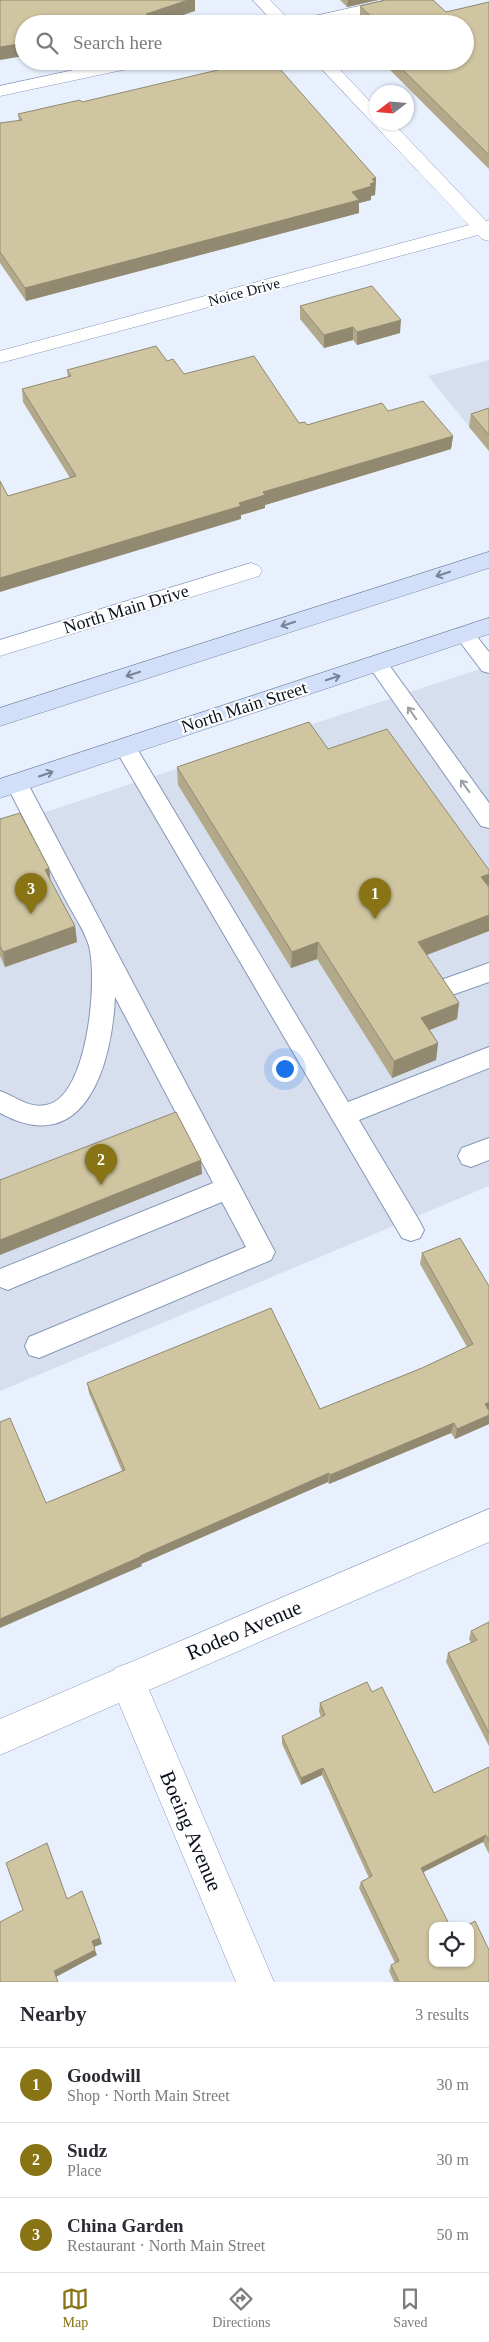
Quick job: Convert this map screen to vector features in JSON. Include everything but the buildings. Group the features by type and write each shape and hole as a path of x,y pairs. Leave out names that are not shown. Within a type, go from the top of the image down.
{"main road":[{"path":"0,717 489,560"},
{"name":"North Main Street","path":"8,786 489,626"}],"street":[{"path":"261,0 276,15"},
{"path":"342,15 408,0"},
{"path":"0,92 100,70"},
{"path":"331,70 369,111"},
{"path":"389,130 487,230"},
{"name":"Noice Drive","path":"0,357 487,230"},
{"name":"North Main Drive","path":"0,648 251,571"},
{"name":"Rodeo Avenue","path":"0,1737 489,1525"},
{"name":"Boeing Avenue","path":"128,1680 255,1982"}],"lane":[{"path":"464,634 489,666"},
{"path":"377,663 489,820"},
{"path":"125,747 411,1230"},
{"path":"8,786 100,945 262,1252 39,1346"},
{"path":"0,1101 14,1110 46,1116 65,1109 78,1094 88,1074 103,1015 105,973 100,945"},
{"path":"449,987 489,972"},
{"path":"343,1115 489,1057"},
{"path":"8,1278 228,1188"}],"shaded area":[{"path":"489,360 489,451 428,376"},
{"path":"489,666 489,1186 0,1391 0,827"}],"place":[{"name":"China Garden","path":"31,914"},
{"name":"Goodwill","path":"375,919"},
{"name":"Sudz","path":"101,1185"}]}
